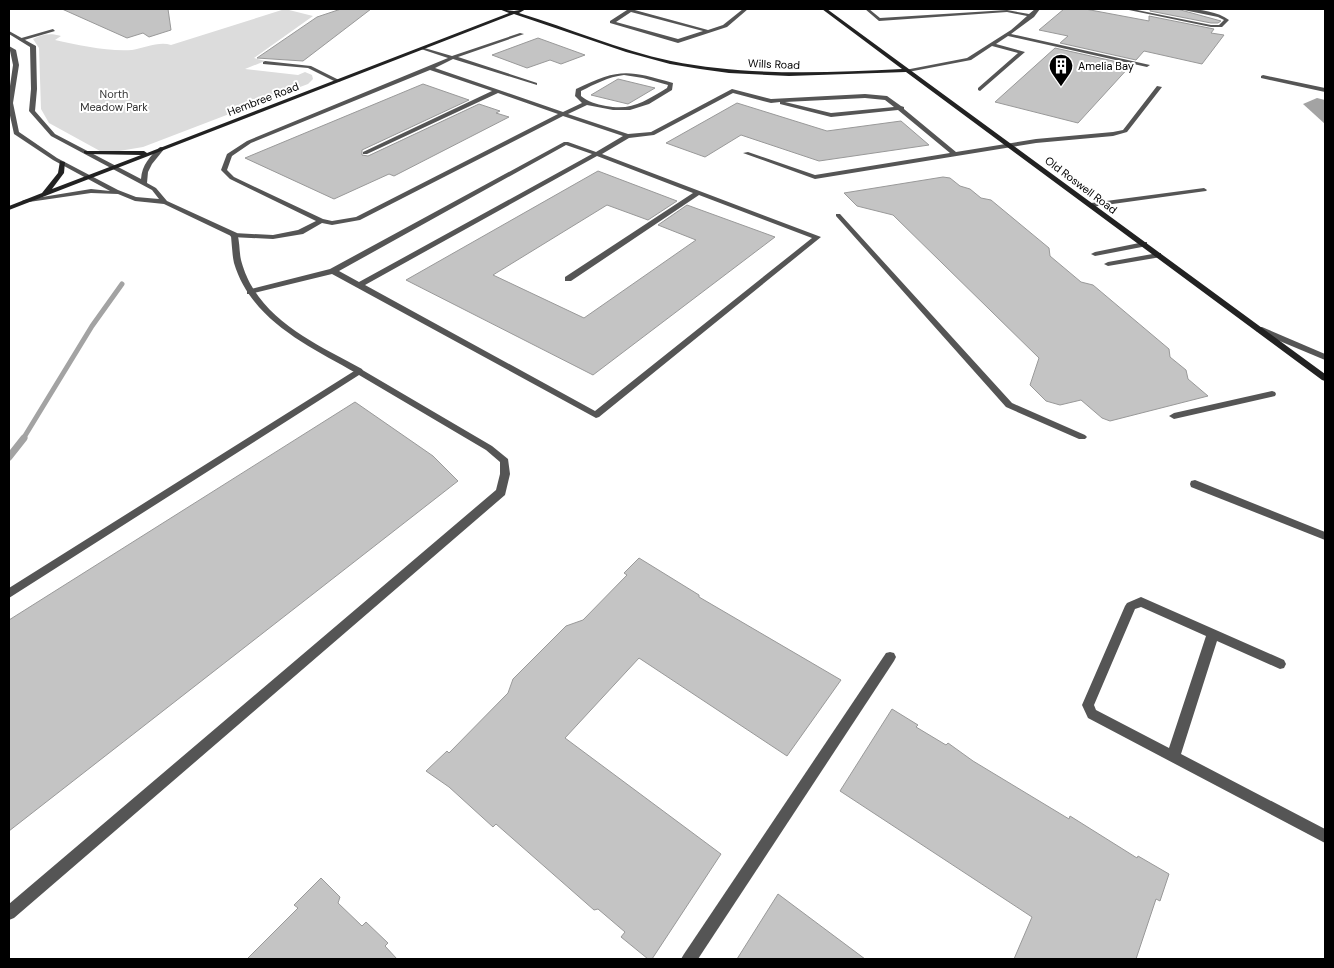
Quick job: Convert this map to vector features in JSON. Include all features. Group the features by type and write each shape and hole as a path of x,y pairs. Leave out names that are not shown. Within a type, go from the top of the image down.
{"street":[{"name":"Wills Road","path":"501,9 642,55 702,68 794,76 908,70 969,59 1008,35 1038,9"},
{"name":"Hembree Road","path":"9,208 524,9"},
{"path":"708,31 628,10 612,22 678,41 725,26 746,9"},
{"name":"Old Roswell Road","path":"824,9 1325,378"},
{"path":"867,9 879,20 1007,11 1032,16"},
{"path":"945,9 953,14"},
{"path":"1126,9 1211,26 1220,26 1227,20 1219,16 1182,9"},
{"path":"21,39 53,30"},
{"path":"9,32 33,46 34,89 32,111 53,135 144,183 154,189 165,202"},
{"path":"522,34 454,57 249,142 230,155 224,170 232,178 321,221 343,223 358,219 586,103 617,111 636,109 670,89 671,84 634,74 619,73 606,76 578,90 578,96 586,103"},
{"path":"1008,35 1147,65"},
{"path":"980,89 1022,52 992,45"},
{"path":"9,48 13,50 16,65 10,103 16,133 62,162 135,199 165,202 234,235 273,237 300,232 321,221"},
{"path":"424,48 535,84"},
{"path":"265,63 308,67 338,80"},
{"path":"430,68 628,136 652,134 732,91 831,115 902,108"},
{"path":"1263,77 1325,90"},
{"path":"746,153 815,176 1011,145 1125,131 1160,88"},
{"path":"365,152 498,91"},
{"path":"777,101 876,95 887,98 902,108 955,154"},
{"path":"359,286 628,136"},
{"path":"250,292 333,271 566,143 817,237 596,415 333,271"},
{"path":"144,183 145,169 162,148"},
{"path":"86,152 152,152"},
{"path":"45,194 61,173 62,162"},
{"path":"1091,205 1204,190"},
{"path":"24,202 90,191 122,193"},
{"path":"568,279 699,192"},
{"path":"838,215 1009,406 1082,437"},
{"path":"9,913 501,492 505,474 505,461 489,448 359,371 294,336 266,312 250,292 234,252 234,235"},
{"path":"1095,254 1144,244"},
{"path":"1108,264 1158,254"},
{"path":"1259,329 1325,357"},
{"path":"9,594 359,371"},
{"path":"1174,416 1272,394"},
{"path":"1195,484 1325,536"},
{"path":"1280,664 1141,602 1131,606 1088,705 1092,714 1325,836"},
{"path":"1173,757 1213,634"},
{"path":"689,959 890,657"}],"green space":[{"name":"North Meadow Park","path":"285,9 313,16 254,58 265,61 245,69 298,75 305,72 312,75 313,79 308,84 143,147 113,152 100,151 49,123 41,109 39,48 33,39 36,37 54,34 61,36 55,40 74,44 104,49 132,50 157,44 171,45"}],"shaded area":[{"path":"1317,98 1325,100 1325,124 1303,104"}],"building":[{"path":"62,9 168,9 171,30 149,37 143,33 127,38"},
{"path":"341,9 371,9 303,61 257,58 317,17"},
{"path":"1064,9 1085,9 1149,21 1149,16 1214,29 1211,33 1224,35 1202,64 1144,51 1136,60 1060,43 1068,36 1039,30"},
{"path":"1150,9 1177,9 1221,21 1211,23 1150,11"},
{"path":"538,38 585,55 561,64 550,60 527,68 492,55"},
{"name":"Amelia Bay","path":"1055,48 1131,65 1078,123 995,102"},
{"path":"618,79 655,88 628,104 591,95"},
{"path":"423,84 469,100 362,150 362,155 368,156 479,104 500,111 496,113 509,117 394,176 389,174 334,199 245,158"},
{"path":"737,103 827,131 901,121 929,145 819,161 741,135 705,157 666,143"},
{"path":"598,171 677,201 648,220 607,205 493,275 584,318 696,240 658,225 687,205 775,237 593,375 406,280"},
{"path":"943,177 950,178 960,186 970,189 981,198 991,200 1049,248 1050,256 1081,282 1093,285 1169,349 1170,357 1186,370 1188,379 1208,396 1110,421 1102,418 1081,400 1060,405 1046,401 1030,385 1039,358 893,215 857,206 844,193"},
{"path":"355,402 433,456 458,481 9,831 9,620"},
{"path":"639,558 699,595 699,597 841,680 787,756 639,658 565,738 721,854 652,959 648,959 621,937 625,932 598,909 594,910 496,824 493,827 449,787 426,771 447,751 449,753 508,693 513,679 566,626 583,620 627,575 624,573"},
{"path":"892,709 918,725 916,727 946,745 948,743 973,761 1069,819 1070,816 1137,858 1138,856 1169,874 1160,901 1156,899 1136,959 1014,959 1032,917 840,791"},
{"path":"321,878 340,897 338,903 362,926 366,922 388,943 385,946 397,959 247,959 298,908 294,905"},
{"path":"778,894 865,959 737,959"}],"waterway":[{"path":"23,439 92,326 122,284"},
{"path":"9,457 24,438"}],"place":[{"name":"Amelia Bay","path":"1061,87"}]}
